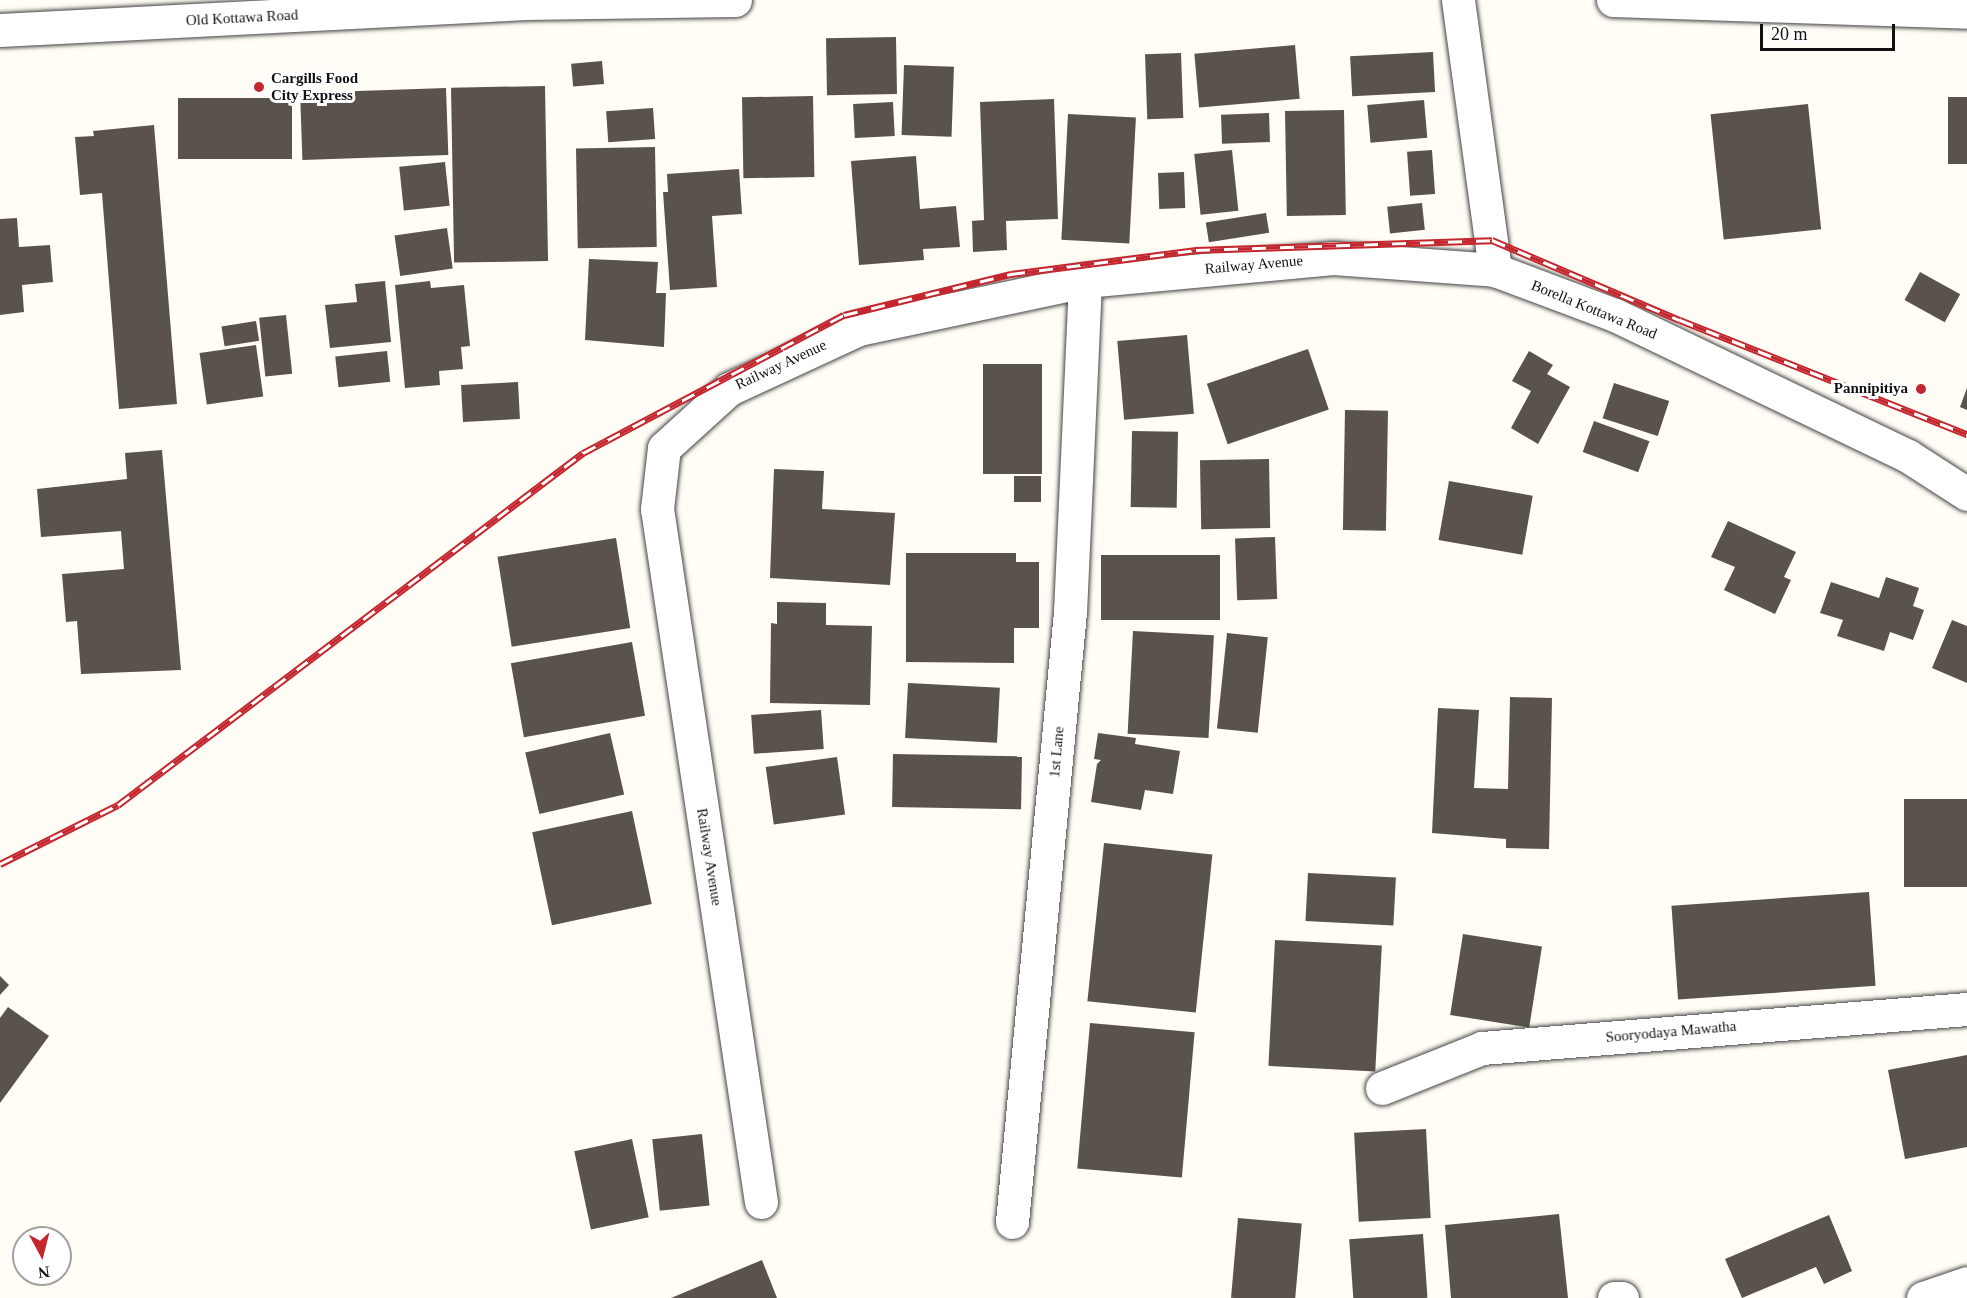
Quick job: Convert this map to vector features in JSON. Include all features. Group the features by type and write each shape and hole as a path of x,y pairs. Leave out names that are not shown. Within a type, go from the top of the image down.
{"street":[{"name":"Old Kottawa Road","path":"0,30 525,3 735,0"},
{"path":"1458,0 1494,270"},
{"path":"1613,0 1967,12"},
{"name":"Railway Avenue","path":"761,1202 657,509 664,448 729,389 859,329 1085,281 1333,258 1494,270"},
{"name":"Borella Kottawa Road","path":"1494,270 1626,320 1908,456 1967,494"},
{"name":"1st Lane","path":"1012,1222 1070,612 1085,281"},
{"name":"Sooryodaya Mawatha","path":"1382,1088 1482,1048 1967,1009"},
{"path":"1923,1298 1967,1283"},
{"path":"1614,1298 1622,1298"}],"building":[{"path":"896,37 897,94 827,95 826,38"},
{"path":"1295,45 1300,99 1199,108 1194,54"},
{"path":"1433,52 1435,92 1352,96 1350,56"},
{"path":"1181,53 1183,118 1147,119 1145,54"},
{"path":"602,61 604,84 573,87 571,64"},
{"path":"904,65 954,67 952,137 902,135"},
{"path":"545,86 548,261 454,263 451,88"},
{"path":"446,88 448,155 302,160 300,93"},
{"path":"813,96 814,177 743,178 742,97"},
{"path":"1948,97 1967,97 1967,164 1948,164"},
{"path":"178,98 292,98 292,159 178,159"},
{"path":"1054,99 1058,219 1006,221 1007,250 973,252 972,221 984,220 980,102"},
{"path":"1424,100 1427,138 1371,143 1367,105"},
{"path":"893,102 895,136 855,138 853,104"},
{"path":"1808,104 1821,229 1724,240 1711,114"},
{"path":"653,108 655,139 608,142 606,111"},
{"path":"1344,110 1346,215 1287,216 1285,111"},
{"path":"1269,113 1270,142 1222,144 1221,115"},
{"path":"1068,114 1136,118 1129,243 1061,240"},
{"path":"154,125 177,404 119,409 102,193 80,195 75,137 94,136 93,131"},
{"path":"655,147 657,247 578,248 576,148"},
{"path":"1232,150 1238,211 1201,215 1194,154"},
{"path":"1432,150 1435,194 1410,196 1407,152"},
{"path":"916,156 920,209 956,206 960,247 923,249 924,260 859,265 851,161"},
{"path":"445,162 450,206 404,211 399,167"},
{"path":"739,169 742,214 712,216 717,287 670,290 663,192 668,192 667,174"},
{"path":"1184,172 1185,208 1159,209 1158,173"},
{"path":"1422,203 1425,230 1390,234 1387,207"},
{"path":"1266,213 1269,233 1209,242 1206,223"},
{"path":"17,218 19,247 50,245 53,282 22,285 24,312 0,315 0,219"},
{"path":"447,228 453,269 400,276 395,235"},
{"path":"589,259 658,262 656,293 666,293 664,347 585,340"},
{"path":"1920,272 1960,294 1945,322 1904,300"},
{"path":"385,281 391,342 330,348 325,305 357,302 355,284"},
{"path":"430,281 431,288 464,285 470,346 461,347 463,369 439,371 440,385 405,388 395,285"},
{"path":"286,315 292,374 265,376 259,318"},
{"path":"256,321 259,341 225,346 221,326"},
{"path":"1187,335 1194,414 1124,420 1117,341"},
{"path":"256,345 263,396 207,404 200,353"},
{"path":"1308,349 1329,410 1228,444 1207,384"},
{"path":"387,351 390,382 339,387 335,356"},
{"path":"1529,351 1553,365 1547,374 1570,387 1538,444 1511,428 1531,391 1512,381"},
{"path":"983,364 1042,364 1042,474 983,474"},
{"path":"518,382 520,419 463,422 461,385"},
{"path":"1614,383 1669,401 1658,436 1603,418"},
{"path":"1967,388 1967,410 1960,407"},
{"path":"1345,410 1388,411 1386,531 1343,530"},
{"path":"1594,421 1649,441 1638,472 1583,452"},
{"path":"1132,431 1178,432 1177,508 1131,507"},
{"path":"162,450 181,670 81,674 77,621 66,622 62,574 124,569 121,531 41,537 37,489 127,479 125,453"},
{"path":"1269,459 1270,528 1201,529 1200,460"},
{"path":"774,469 824,471 822,509 895,513 890,585 770,578"},
{"path":"1014,476 1041,476 1041,502 1014,502"},
{"path":"1449,481 1533,496 1522,555 1439,540"},
{"path":"1728,521 1796,552 1784,577 1791,580 1775,614 1724,590 1735,567 1711,557"},
{"path":"1275,537 1277,599 1237,600 1235,538"},
{"path":"616,538 630,628 512,647 497,557"},
{"path":"906,553 1016,553 1016,562 1039,562 1039,628 1014,628 1014,663 906,662"},
{"path":"1101,555 1220,555 1220,620 1101,620"},
{"path":"1886,577 1919,588 1913,606 1924,610 1913,640 1890,632 1884,651 1837,636 1843,620 1820,613 1831,582 1879,598"},
{"path":"777,602 826,603 826,625 872,626 870,705 770,703 771,623 777,624"},
{"path":"1952,620 1967,626 1967,683 1932,668"},
{"path":"1133,631 1214,635 1208,738 1128,734"},
{"path":"1227,633 1268,637 1258,733 1217,728"},
{"path":"632,642 645,716 524,737 511,663"},
{"path":"908,683 1000,688 997,743 905,738"},
{"path":"1510,697 1552,698 1549,849 1506,848 1506,839 1432,833 1438,708 1479,710 1474,788 1508,789"},
{"path":"821,710 824,749 754,754 751,715"},
{"path":"610,733 624,794 539,814 525,753"},
{"path":"1098,733 1136,738 1135,744 1180,751 1173,794 1145,790 1141,810 1091,802 1097,764 1101,760 1094,759"},
{"path":"893,754 1022,756 1021,809 892,807"},
{"path":"837,757 845,814 774,824 766,767"},
{"path":"1904,799 1967,799 1967,887 1904,887"},
{"path":"632,811 652,904 552,925 532,832"},
{"path":"1104,843 1212,854 1196,1013 1087,1001"},
{"path":"1308,873 1396,878 1393,926 1305,921"},
{"path":"1869,892 1876,986 1678,1000 1671,906"},
{"path":"1463,934 1542,947 1529,1028 1450,1015"},
{"path":"1275,940 1382,946 1375,1071 1268,1066"},
{"path":"0,976 9,985 0,995"},
{"path":"8,1007 49,1036 0,1103 0,1018"},
{"path":"1090,1023 1195,1032 1182,1178 1077,1168"},
{"path":"1967,1055 1967,1147 1905,1159 1888,1070"},
{"path":"1426,1129 1431,1218 1359,1222 1354,1133"},
{"path":"702,1134 710,1206 660,1211 652,1139"},
{"path":"632,1139 649,1217 591,1230 574,1151"},
{"path":"1559,1214 1568,1298 1451,1298 1445,1225"},
{"path":"1829,1215 1852,1271 1824,1284 1816,1267 1742,1298 1725,1259"},
{"path":"1238,1218 1302,1224 1295,1298 1231,1298"},
{"path":"1423,1234 1427,1298 1353,1298 1349,1239"},
{"path":"762,1260 777,1298 671,1298"}],"railway":[{"path":"0,864 118,805 583,453 844,315 1011,274 1196,250 1492,240 1680,320 1967,434"}],"place":[{"name":"Cargills Food City Express","path":"259,87"},
{"name":"Pannipitiya","path":"1921,389"}]}
